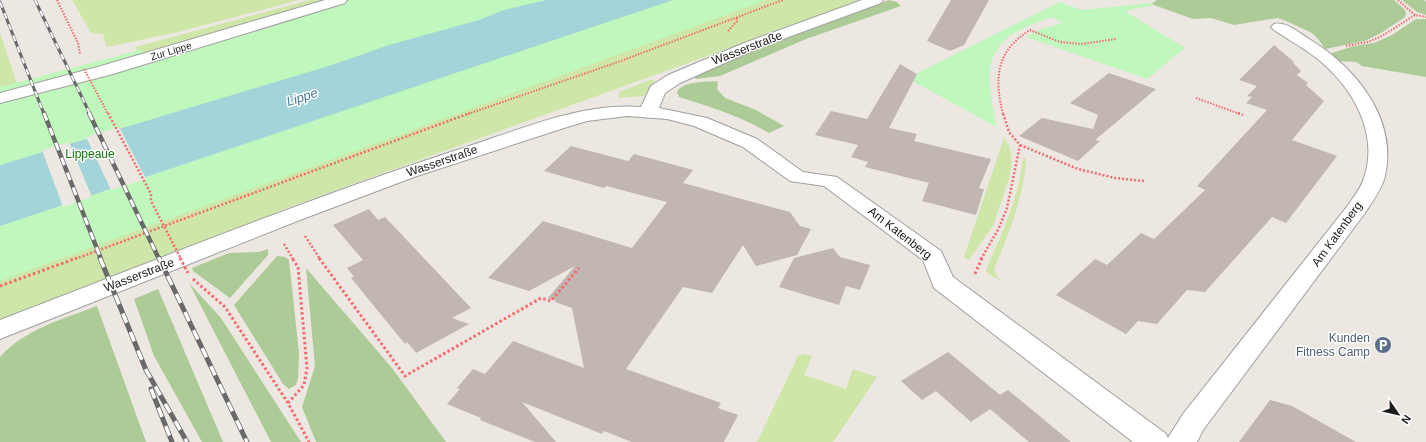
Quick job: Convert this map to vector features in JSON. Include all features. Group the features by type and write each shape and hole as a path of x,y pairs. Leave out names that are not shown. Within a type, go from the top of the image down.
{"street":[{"name":"Zur Lippe","path":"0,98 107,70 340,0"},
{"name":"Wasserstraße","path":"0,330 281,220 407,173 586,116 608,113 648,112 657,90 674,79 750,46 876,0"},
{"name":"Am Katenberg","path":"1180,442 1193,422 1357,208 1375,178 1378,147 1374,123 1363,99 1339,70 1320,54 1279,27"},
{"name":"Am Katenberg","path":"648,112 667,114 700,122 750,143 797,177 830,180 933,256 943,282 1155,442"}],"path":[{"path":"57,0 78,43 80,55"},
{"path":"0,286 536,89 618,62 783,0"},
{"path":"1398,0 1415,15 1426,17"},
{"path":"1320,54 1368,42 1382,36 1415,15"},
{"path":"1116,39 1082,44 1060,42 1030,30 1020,35 1010,44 1003,55 997,78 999,101 1009,133 1020,145 1078,170 1115,178 1144,181"},
{"path":"84,69 151,194 151,201 188,273 196,283 225,307 288,403 309,442"},
{"path":"1196,98 1243,115"},
{"path":"955,291 975,276 977,265 999,228 1017,172 1020,145"},
{"path":"281,220 298,267 307,368 304,384 288,403"},
{"path":"281,220 331,276 406,376 541,298 551,301 579,268"}],"green space":[{"path":"72,0 299,0 178,32 107,47 103,34 91,33"},
{"path":"310,0 326,0 143,57 135,47"},
{"name":"Lippeaue","path":"340,0 767,0 0,281 0,87 140,50 161,55"},
{"path":"673,0 862,0 289,207 239,229 0,321 0,226"},
{"path":"889,0 897,2 901,6 806,39 720,76 697,79 693,77 713,65"},
{"path":"1157,0 1394,0 1405,10 1406,14 1405,17 1381,33 1365,41 1325,49 1312,33 1284,20 1277,18 1234,25 1211,18 1193,19 1151,4"},
{"path":"1402,0 1424,0 1426,2 1426,15 1417,12"},
{"path":"1060,2 1081,10 1150,3 1154,5 1125,11 1185,48 1147,79 1026,37 1036,31 1063,23 1053,17 1030,25 1013,34 1001,44 994,56 990,69 990,86 992,105 997,127 907,78"},
{"path":"1416,19 1426,19 1426,77 1362,66 1356,62 1338,61 1329,54 1354,46 1374,43 1392,35"},
{"path":"0,33 19,90 0,94"},
{"path":"652,79 655,82 644,96 619,98 619,92"},
{"path":"718,81 717,89 725,98 756,110 784,126 769,133 714,108 679,97 677,92 680,88 689,84"},
{"path":"1004,138 1010,148 1012,164 1009,179 993,226 969,260 964,257"},
{"path":"1026,158 1023,186 1015,215 994,269 997,277 1004,283 986,272 1014,201 1023,159"},
{"path":"268,249 268,255 230,298 193,271 192,268 229,253 259,252"},
{"path":"277,256 285,257 289,260 299,353 298,379 296,385 289,389 283,384 234,305"},
{"path":"306,268 392,368 446,442 316,442 302,407 315,366"},
{"path":"189,283 221,318 301,442 271,442"},
{"path":"158,289 223,442 202,442 154,356 134,299"},
{"path":"97,306 146,442 0,442 0,357 10,347 33,332 58,320"},
{"path":"804,354 812,356 804,375 846,389 853,369 877,377 833,442 757,442 798,356"}],"water":[{"name":"Lippe","path":"547,0 673,0 0,226 0,165 335,64 389,45 479,20 504,10"}],"pier":[{"path":"119,127 146,179 111,190 86,137"},
{"path":"69,142 92,197 63,207 42,150"}],"building":[{"path":"951,0 989,0 964,45 950,51 927,41"},
{"path":"1274,45 1294,62 1293,63 1301,71 1297,75 1308,83 1306,85 1324,101 1292,140 1337,156 1286,223 1272,217 1205,292 1187,290 1157,324 1138,321 1126,334 1056,295 1095,259 1107,265 1141,233 1154,239 1205,190 1197,186 1267,110 1246,103 1252,97 1247,96 1257,86 1239,80"},
{"path":"900,64 917,74 889,128 917,134 914,141 991,159 979,188 984,189 976,215 922,201 929,183 865,167 868,162 851,157 858,145 815,135 831,111 867,119"},
{"path":"1109,73 1156,89 1095,140 1100,141 1078,161 1019,136 1042,118 1093,129 1098,115 1070,103"},
{"path":"571,146 628,161 634,154 693,170 683,183 790,212 800,226 811,229 797,255 756,266 743,245 712,293 683,287 626,369 721,403 718,408 738,415 724,442 632,442 604,431 602,434 522,402 556,442 535,442 480,420 481,418 447,404 460,389 457,388 473,369 485,374 513,341 584,368 572,308 555,302 556,300 548,298 575,266 529,291 488,278 543,221 632,248 667,202 606,186 604,188 544,171"},
{"path":"369,209 378,220 385,217 471,308 452,318 469,324 416,353 407,342 405,344 351,278 354,277 347,268 363,260 333,225"},
{"path":"833,248 840,257 870,265 860,290 846,286 839,305 779,287 794,258"},
{"path":"948,352 1000,395 1008,390 1071,442 1029,442 990,409 971,422 936,391 922,400 901,381"},
{"path":"1270,400 1292,406 1356,442 1239,442"}],"railway":[{"path":"35,0 90,114"},
{"path":"0,2 44,114"},
{"path":"44,113 101,259"},
{"path":"89,113 159,259"},
{"path":"100,258 146,370 187,442"},
{"path":"159,258 247,442"},
{"path":"151,389 172,442"}],"place":[{"name":"Kunden Fitness Camp","path":"1383,345"}]}
